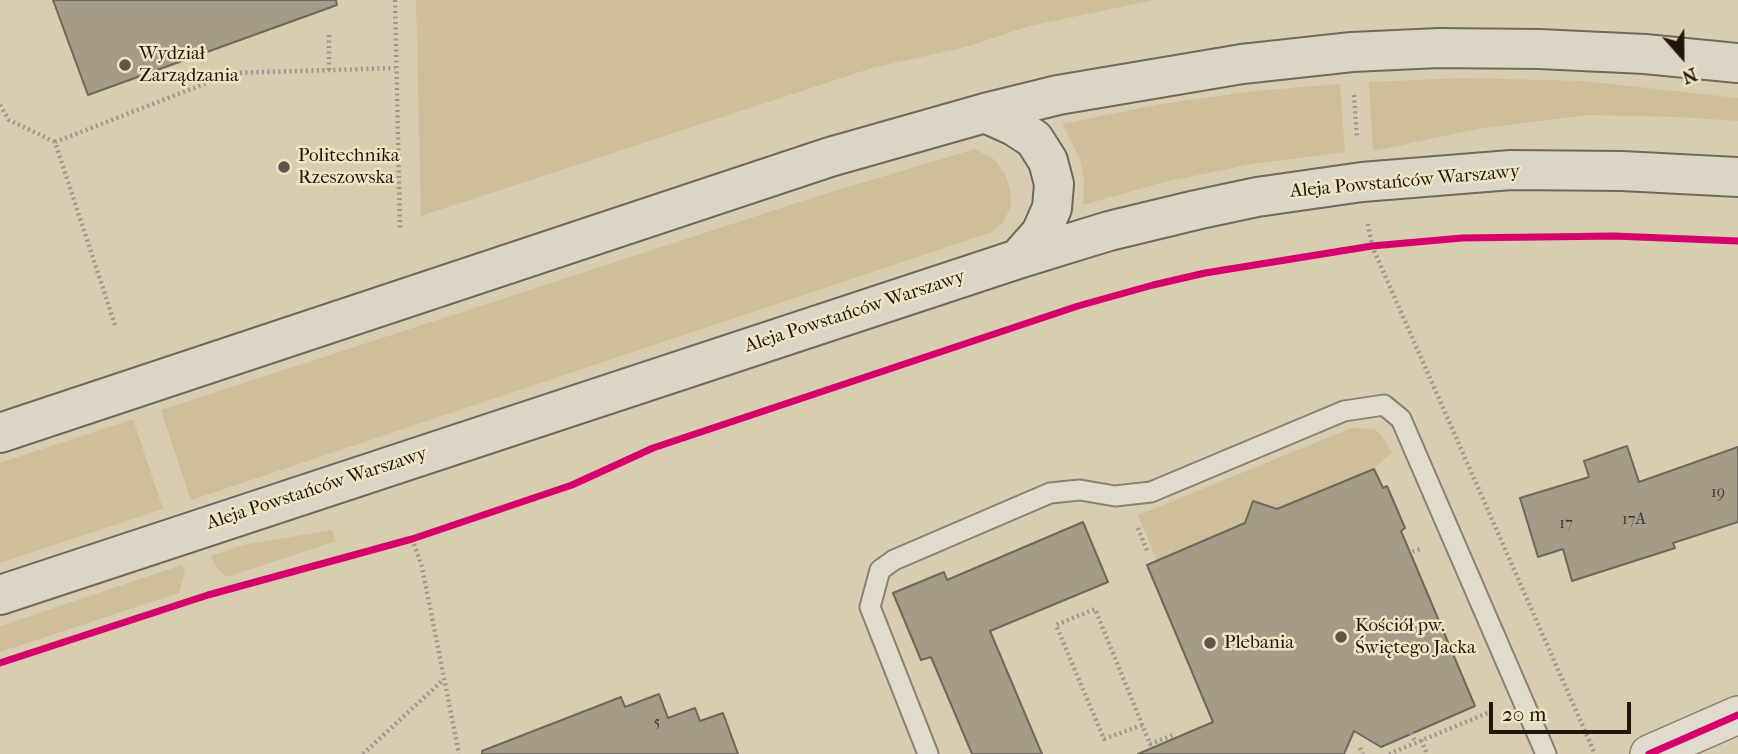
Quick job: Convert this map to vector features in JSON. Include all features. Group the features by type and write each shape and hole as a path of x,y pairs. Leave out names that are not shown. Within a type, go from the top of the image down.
{"main road":[{"path":"0,433 830,157 1058,95 1241,64 1352,52 1440,48 1539,49 1645,54 1738,63"},
{"path":"985,113 1014,126 1034,139 1048,161 1054,184 1052,208 1041,233 1018,259"},
{"name":"Aleja Powstańców Warszawy","path":"0,595 1018,259 1110,231 1196,210 1257,197 1362,182 1511,170 1622,171 1738,177"}],"street":[{"path":"1669,750 1738,715"}],"lane":[{"path":"928,754 870,607 880,570 894,560 1050,493 1080,490 1115,496 1151,492 1344,411 1384,405 1401,419 1546,754"}],"path":[{"path":"395,0 400,229"},
{"path":"329,35 329,71"},
{"path":"1352,52 1357,151 1372,246 1595,754"},
{"path":"55,142 232,74 396,68"},
{"path":"0,105 9,120 55,142 115,325"},
{"path":"1133,516 1148,553"},
{"path":"412,539 422,567 459,754"},
{"path":"1402,555 1420,548"},
{"path":"1142,725 1104,739 1056,625 1095,610 1150,744 1173,735"},
{"path":"363,754 444,679"},
{"path":"1389,754 1498,708"},
{"path":"1411,733 1427,754"},
{"path":"1360,748 1363,754"}],"shaded area":[{"path":"416,0 1155,0 1029,26 966,47 872,68 421,216"},
{"path":"1463,78 1584,81 1738,98 1738,121 1587,115 1478,129 1373,151 1369,82"},
{"path":"1340,84 1345,152 1253,164 1164,182 1083,205 1084,180 1080,159 1062,124 1161,104 1255,91"},
{"path":"975,149 995,160 1006,176 1010,189 1011,207 1003,222 992,232 191,500 161,410 818,196"},
{"path":"133,419 163,509 0,563 0,463"},
{"path":"1352,428 1374,429 1392,452 1374,469 1277,509 1262,504 1249,510 1245,523 1157,561 1138,515"},
{"path":"332,530 336,541 227,577 217,568 211,556 243,545"},
{"path":"182,565 185,573 179,593 0,652 0,626"}],"building":[{"name":"Wydział Zarządzania","path":"53,0 336,0 337,5 88,95"},
{"path":"1627,446 1639,482 1738,447 1738,522 1673,543 1675,548 1572,581 1563,549 1538,557 1520,498 1589,477 1584,461"},
{"name":"Kościół pw. Świętego Jacka","path":"1374,469 1383,488 1387,486 1405,528 1401,531 1475,706 1381,747 1354,731 1344,754 1138,754 1213,722 1147,565 1245,523 1253,501 1277,509"},
{"path":"1083,522 1108,582 990,631 1042,754 972,754 931,657 921,660 893,593 944,572 947,580"},
{"path":"659,694 668,718 695,708 700,721 723,713 738,754 482,754 482,751 621,697 625,707"}],"cycle path":[{"path":"0,663 208,595 412,539 572,485 653,448 1078,306 1153,285 1205,273 1372,246 1462,238 1614,236 1738,241"},
{"path":"1649,754 1738,715"}],"place":[{"name":"Wydział Zarządzania","path":"125,65"},
{"name":"Politechnika Rzeszowska","path":"284,167"},
{"name":"Kościół pw. Świętego Jacka","path":"1341,637"},
{"name":"Plebania","path":"1210,643"}]}
